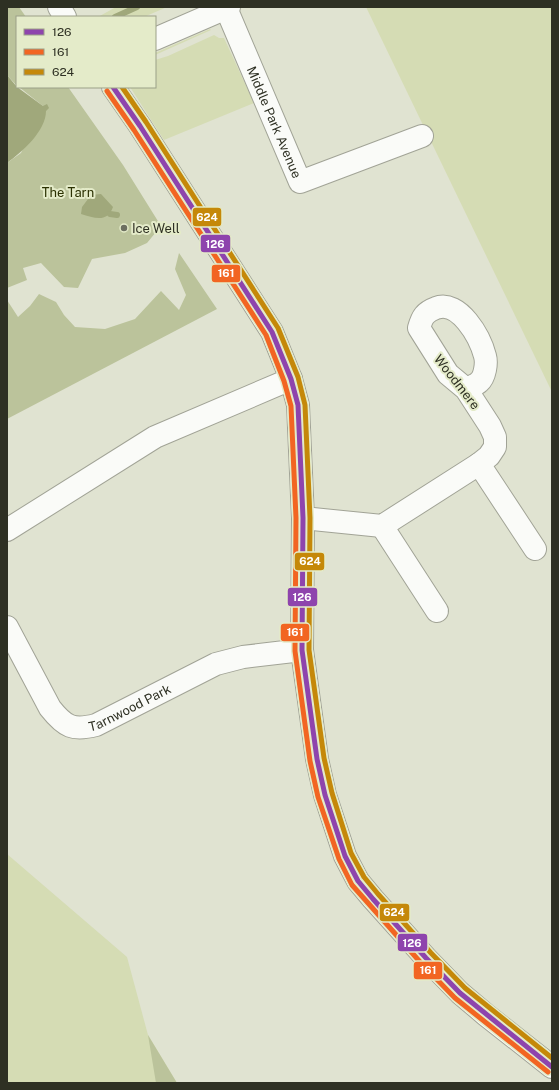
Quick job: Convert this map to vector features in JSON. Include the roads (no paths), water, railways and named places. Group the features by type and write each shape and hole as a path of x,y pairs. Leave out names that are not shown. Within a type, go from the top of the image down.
{"street":[{"path":"59,7 64,16"},
{"name":"Middle Park Avenue","path":"156,39 228,8 300,182 422,136"},
{"path":"114,88 140,126 272,332 291,379 298,405 303,518 302,650 317,759 325,795 345,856 358,880 390,919 460,993 552,1067"},
{"name":"Woodmere","path":"382,526 479,464 489,456 495,447 495,437 490,426 466,389 448,374 419,328 422,317 429,311 438,307 445,306 455,309 462,315 480,342 486,357 485,369 480,382 466,389"},
{"path":"7,530 155,437 291,379"},
{"path":"479,464 535,549"},
{"path":"303,518 382,526 437,611"},
{"name":"Tarnwood Park","path":"7,627 50,708 59,720 70,726 83,728 96,725 216,664 243,657 302,650"}],"waterway":[{"path":"117,16 137,7"},
{"path":"110,214 117,215"}],"place":[{"name":"Ice Well","path":"124,228"}],"park label":[{"name":"The Tarn","path":"68,192"}]}
